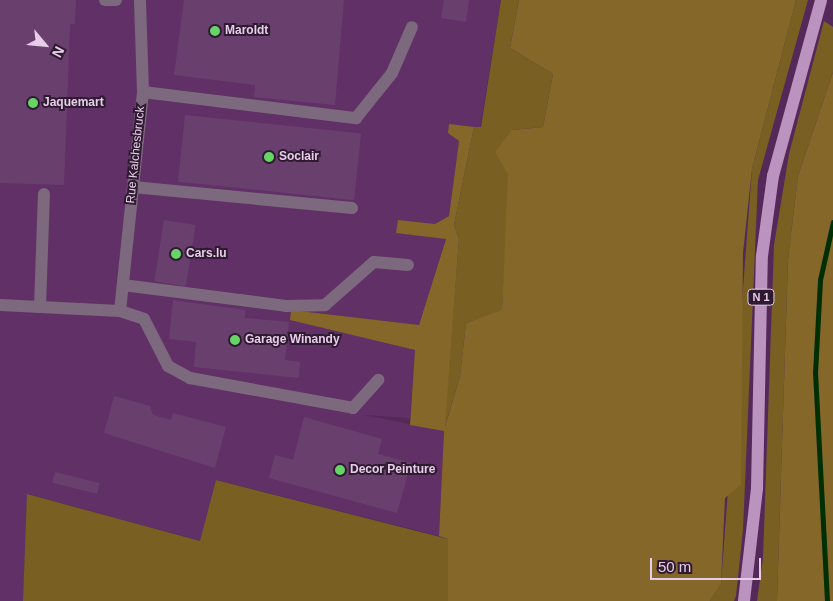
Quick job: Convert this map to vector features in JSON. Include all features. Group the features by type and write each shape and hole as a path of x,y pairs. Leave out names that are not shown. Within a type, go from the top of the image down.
{"main road":[{"name":"N 1","path":"744,601 757,488 762,256 773,176 820,0"}],"street":[{"path":"105,0 116,0"},
{"name":"Rue Kalchesbruck","path":"120,311 143,92 140,0"},
{"path":"143,92 356,118 392,73 412,27"},
{"path":"133,187 352,208"},
{"path":"40,307 44,194"},
{"path":"122,286 286,306 325,305 374,262 408,264"},
{"path":"0,305 120,311 144,319 168,366 190,378 353,408 378,380"}],"shaded area":[{"path":"0,0 501,0 480,128 459,141 449,216 435,224 398,221 397,233 446,238 419,325 291,310 290,319 415,350 410,418 364,415 444,431 439,536 217,480 201,541 28,494 23,601 0,601"},
{"path":"501,0 519,0 510,48 553,74 543,127 512,130 502,311 466,323 460,376 444,430 459,239 454,225 474,127 481,127"},
{"path":"519,0 796,0 752,169 743,253 741,484 725,498 721,584 710,601 448,601 448,539 439,536 444,431 410,425 415,350 290,320 291,310 419,325 446,239 396,233 398,220 435,224 449,216 459,141 448,133 449,124 474,127 454,225 459,239 445,427 460,376 466,323 502,310 508,174 495,152 512,130 543,127 553,74 510,48"},
{"path":"796,0 808,0 758,180 743,530 736,596 734,601 710,601 721,584 752,169"},
{"path":"824,21 833,27 833,72 798,176 788,259 777,601 757,601 763,558 774,245 789,154"},
{"path":"833,72 833,601 777,601 788,259 798,176"},
{"path":"216,480 448,539 448,601 23,601 27,494 200,541"}],"building":[{"name":"Jaquemart","path":"0,0 76,0 75,24 70,24 64,185 0,183"},
{"path":"184,0 344,0 335,105 254,97 255,85 174,75"},
{"path":"444,0 469,0 466,22 441,18"},
{"name":"Soclair","path":"185,115 361,134 354,200 178,182"},
{"name":"Cars.lu","path":"164,220 196,225 186,286 154,281"},
{"name":"Garage Winandy","path":"173,300 245,310 245,318 289,322 285,360 300,362 299,378 194,367 196,342 169,339"},
{"path":"114,396 150,406 153,415 171,420 173,413 226,427 215,468 104,433"},
{"name":"Decor Peinture","path":"304,417 382,439 378,454 411,463 397,513 269,478 275,455 293,460"},
{"path":"55,472 100,483 97,494 52,483"}],"waterway":[{"path":"827,601 815,373 820,280 833,222"}],"place":[{"name":"Maroldt","path":"215,31"},
{"name":"Jaquemart","path":"33,103"},
{"name":"Soclair","path":"269,157"},
{"name":"Cars.lu","path":"176,254"},
{"name":"Garage Winandy","path":"235,340"},
{"name":"Decor Peinture","path":"340,470"}]}
